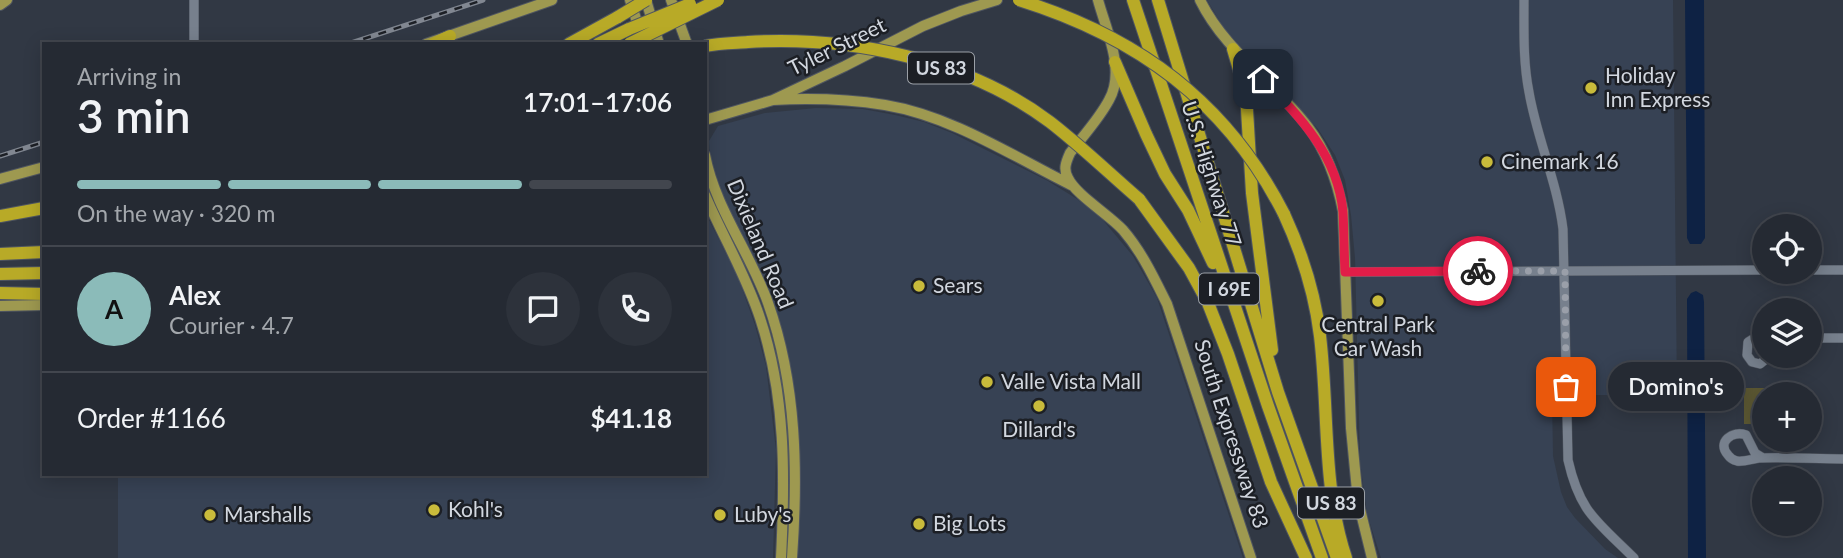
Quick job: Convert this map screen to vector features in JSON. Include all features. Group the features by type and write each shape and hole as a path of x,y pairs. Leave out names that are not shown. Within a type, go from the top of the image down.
{"highway":[{"path":"573,42 646,0"},
{"path":"602,42 705,0"},
{"path":"633,42 718,0"},
{"name":"US 83","path":"1019,0 1106,34 1177,80 1212,111 1264,178 1284,214 1301,255 1317,316 1322,352 1330,492 1338,535 1346,558"},
{"name":"U.S. Highway 77","path":"1133,0 1322,558"},
{"name":"U.S. Highway 77","path":"1160,6 1278,392 1337,558"},
{"path":"437,42 450,36"},
{"name":"US 83","path":"707,46 787,41 851,46 914,59 954,72 1013,99 1050,122 1139,199 1183,259 1208,303 1271,482 1306,558"},
{"path":"1233,50 1246,93 1256,237 1278,392"},
{"path":"1115,62 1146,134 1188,210 1238,316"},
{"path":"0,216 42,208"},
{"path":"0,254 42,252"},
{"path":"0,274 42,272"},
{"path":"0,293 42,294"}],"main road":[{"path":"0,5 7,0"},
{"path":"432,42 552,0"},
{"path":"630,0 643,42"},
{"path":"646,0 658,42"},
{"path":"671,0 686,42"},
{"name":"Tyler Street","path":"773,100 923,26 997,0"},
{"path":"1073,187 1066,175 1066,163 1070,153 1110,99 1114,89 1115,62 1098,0"},
{"path":"1102,16 1105,0"},
{"path":"1200,0 1205,12 1233,50 1301,118 1328,161 1338,188 1343,211 1351,428 1358,501 1372,558"},
{"path":"707,119 773,100"},
{"name":"South Expressway 83","path":"773,100 846,100 886,105 913,112 966,132 1073,187 1122,230 1139,252 1166,300 1251,558"},
{"name":"Dixieland Road","path":"707,161 724,211 768,304 782,360 794,432 795,504 792,558"},
{"path":"0,179 42,168"},
{"name":"Dixieland Road","path":"707,199 748,286 761,320 772,367 780,408 784,451 781,558"},
{"path":"0,306 42,305"}],"street":[{"path":"194,0 194,42"},
{"path":"1524,0 1525,70 1529,93 1560,206 1565,271 1566,447 1573,484 1583,505 1598,524 1634,558"},
{"path":"1822,270 1843,270"},
{"path":"1345,272 1752,271"},
{"path":"1822,338 1843,338"},
{"path":"1752,340 1748,342 1747,355 1752,362"},
{"path":"1763,458 1843,459"}],"shaded area":[{"path":"1207,0 1673,0 1677,395 1552,395 1553,456 1567,507 1605,549 1618,558 1381,558 1367,514 1360,461 1355,258 1345,180 1335,155 1318,129 1225,30"},
{"path":"816,108 863,109 924,122 1048,181 1102,219 1133,256 1157,298 1243,558 797,558 800,449 796,399 787,352 719,186 710,156 709,141 718,126 765,113"},
{"path":"707,216 738,277 766,366 776,450 773,558 118,558 118,476 707,476"},
{"path":"1744,388 1752,388 1752,424 1744,424"}],"water":[{"path":"1685,0 1704,0 1705,238 1701,244 1690,244 1687,238"},
{"path":"1696,291 1703,295 1704,302 1706,558 1688,558 1687,299"}],"railway":[{"path":"354,42 483,0"},
{"path":"0,156 42,143"}],"way so far":[{"path":"1478,271 1565,271 1566,387"}],"place":[{"name":"Holiday Inn Express","path":"1591,88"},
{"name":"Cinemark 16","path":"1487,162"},
{"name":"Sears","path":"919,286"},
{"name":"Central Park Car Wash","path":"1378,301"},
{"name":"Valle Vista Mall","path":"987,382"},
{"name":"Domino's","path":"1566,387"},
{"name":"Dillard's","path":"1039,406"},
{"name":"Kohl's","path":"434,510"},
{"name":"Marshalls","path":"210,515"},
{"name":"Luby's","path":"720,515"},
{"name":"Big Lots","path":"919,524"}],"route":[{"path":"1263,79 1309,128 1332,169 1343,211 1345,272 1478,271"}]}
